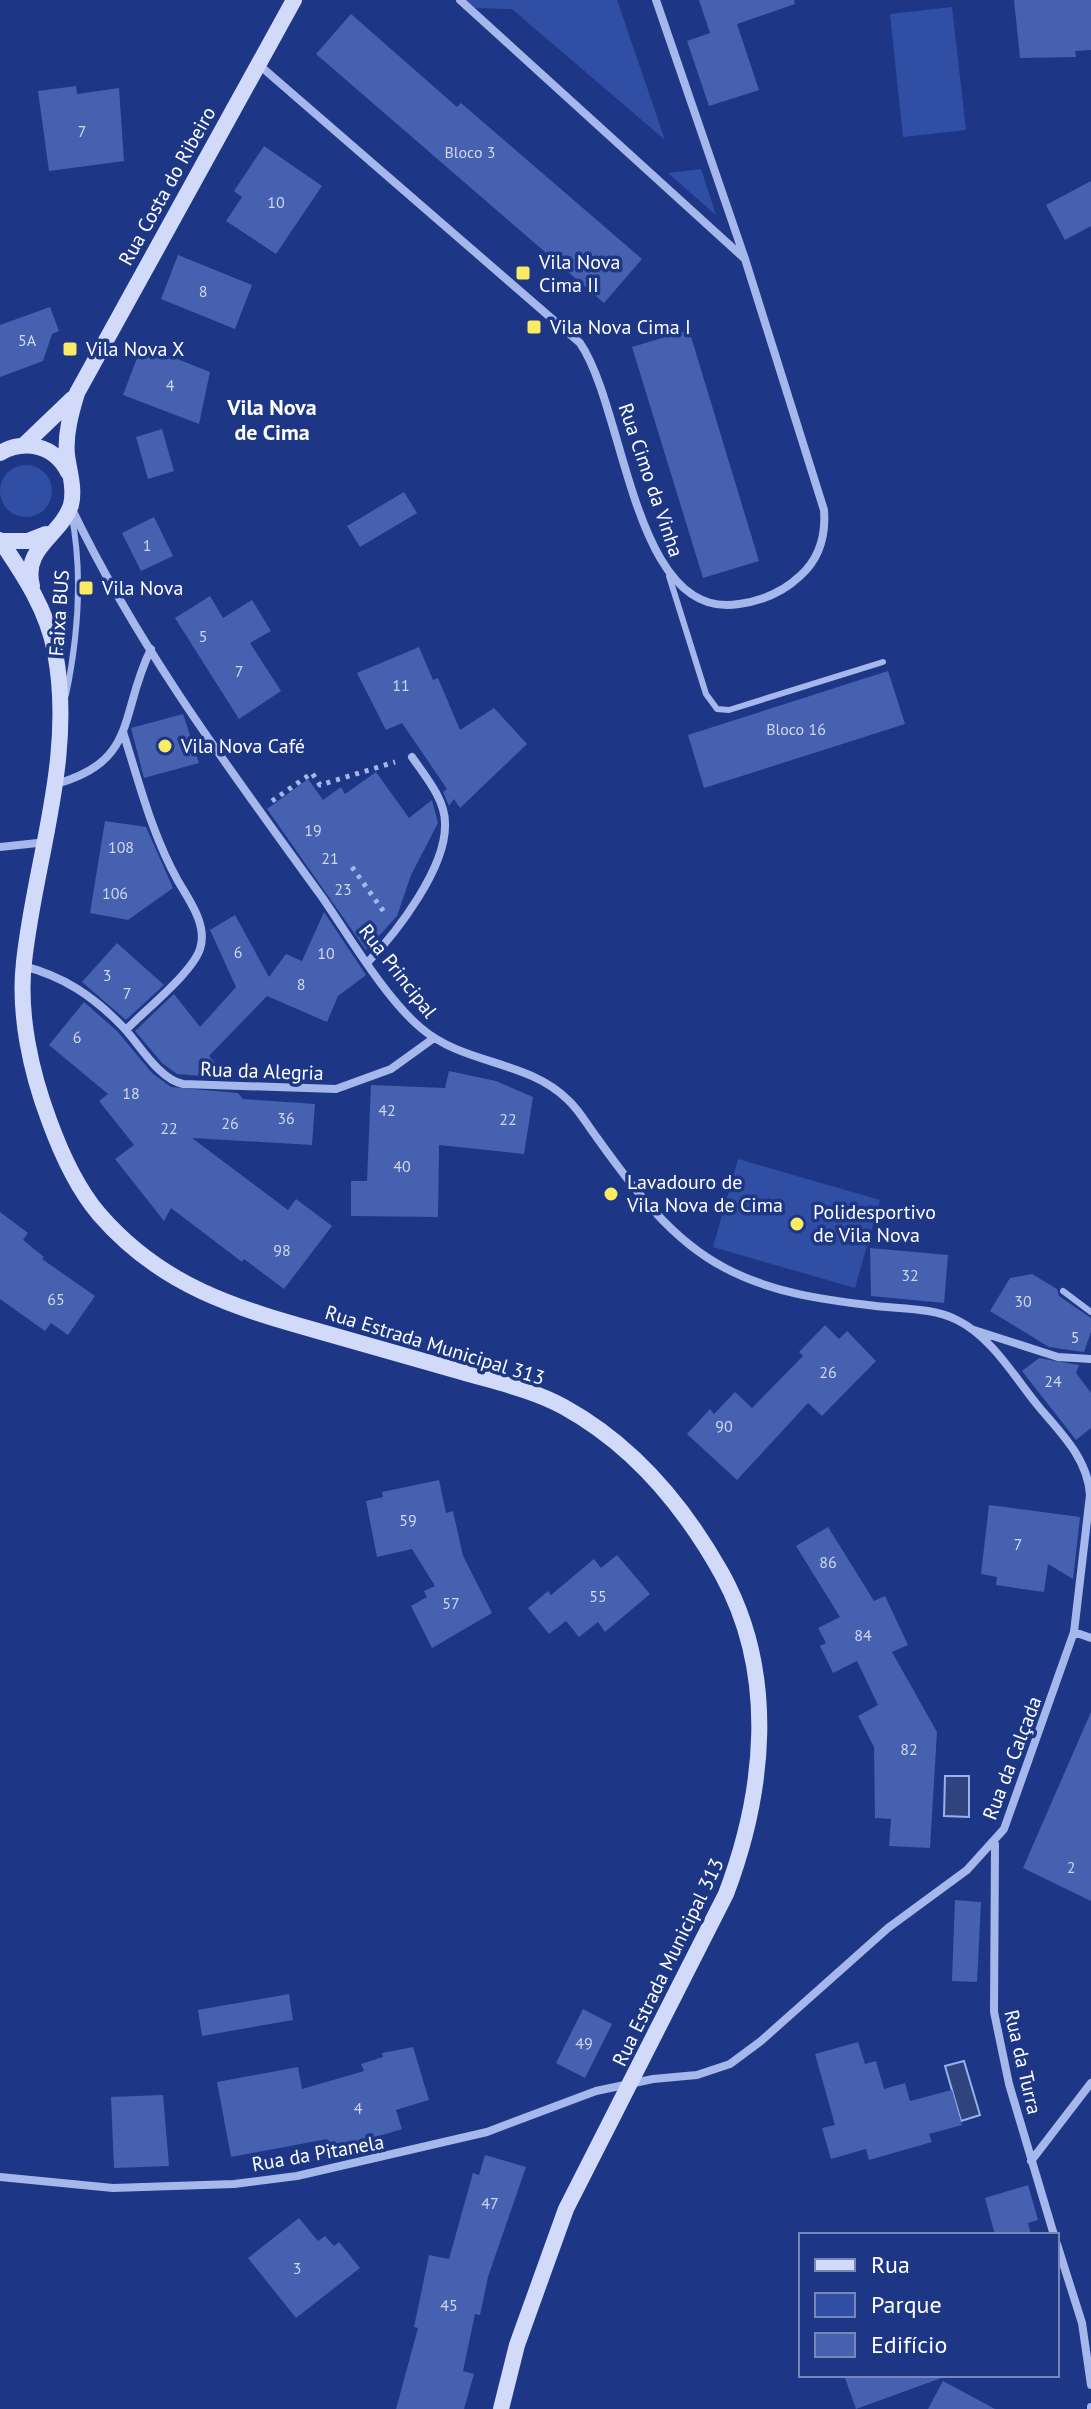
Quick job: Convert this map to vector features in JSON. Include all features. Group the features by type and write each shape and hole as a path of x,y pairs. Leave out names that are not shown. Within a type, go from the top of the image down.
{"main road":[{"name":"Rua Costa do Ribeiro","path":"77,393 294,0"},
{"path":"0,453 24,445 77,393"},
{"path":"33,591 30,565 70,506 67,440 77,393"},
{"path":"24,445 52,453 70,477"},
{"path":"0,541 28,541 51,531"},
{"name":"Rua Estrada Municipal 313","path":"0,541 33,591 55,652 60,722 56,784 23,966 23,998 34,1080 60,1149 98,1212 157,1268 198,1292 247,1311 514,1387 560,1405 597,1427 659,1484 705,1545 731,1592 747,1639 760,1707 761,1734 750,1820 726,1894 566,2209 517,2345 501,2409"}],"street":[{"path":"460,0 745,259"},
{"name":"Rua Cimo da Vinha","path":"257,63 580,343 598,376 654,550 669,576 698,600 721,605 745,603 776,593 798,578 814,558 823,537 821,497 745,259 656,0"},
{"name":"Rua Principal","path":"70,506 93,552 151,649 259,810 368,962 419,1027 434,1038 537,1077 557,1089 571,1102 658,1214 702,1254 726,1269 810,1297 939,1314 973,1330 1058,1357 1091,1359"},
{"path":"56,784 84,775 104,763 123,732 139,673 151,649"},
{"path":"123,732 159,842 197,914 202,939 200,949 189,966 126,1030"},
{"path":"368,962 398,931 432,867 446,821 432,786 412,757"},
{"path":"0,847 47,842"},
{"name":"Rua da Alegria","path":"23,966 71,983 126,1030 166,1076 177,1083 336,1089 366,1080 406,1060 434,1038"},
{"name":"Rua da Calçada","path":"632,2083 697,2075 720,2069 740,2058 867,1945 951,1883 995,1843 1012,1813 1074,1632 1089,1482 1066,1440 973,1330"},
{"path":"1074,1632 1091,1638"},
{"name":"Rua da Turra","path":"995,1843 994,2012 1003,2060 1053,2233"},
{"name":"Rua da Pitanela","path":"0,2177 113,2188 234,2184 297,2176 487,2132 565,2101 632,2083"},
{"path":"1031,2161 1091,2083"},
{"path":"1059,2250 1082,2323 1091,2385"}],"lane":[{"name":"Faixa BUS","path":"60,722 72,661 78,559 70,506"},
{"path":"669,576 703,688 717,709 734,708 883,662"},
{"path":"1063,1291 1091,1312"}],"path":[{"path":"259,810 312,773 320,785 412,757"},
{"path":"352,867 398,931"}],"green space":[{"path":"466,0 617,0 665,140 512,9 473,8"},
{"path":"952,7 966,130 903,137 890,14"},
{"path":"701,169 716,215 668,173"},
{"path":"26,465 45,472 52,491 45,510 26,517 7,510 0,491 7,472"},
{"name":"Polidesportivo de Vila Nova","path":"738,1159 880,1200 855,1288 713,1247"}],"shaded area":[{"path":"945,1776 969,1776 969,1817 944,1816"},
{"path":"964,2061 980,2115 961,2121 945,2066"}],"building":[{"path":"699,0 794,0 795,4 737,24 759,90 709,106 687,41 710,33"},
{"path":"1014,0 1091,0 1091,50 1075,51 1076,57 1020,58"},
{"path":"351,14 457,107 461,103 642,259 604,303 316,54"},
{"path":"76,86 77,94 119,88 124,161 49,171 38,91"},
{"path":"264,146 322,186 276,254 226,221 242,197 234,191"},
{"path":"1091,181 1091,226 1065,240 1046,205"},
{"path":"178,255 252,285 235,329 161,299"},
{"path":"50,307 59,331 52,334 43,361 0,377 0,325"},
{"path":"689,330 759,561 703,578 632,347"},
{"path":"142,345 210,372 199,424 123,395"},
{"path":"162,429 174,471 148,479 136,437"},
{"path":"404,492 417,513 360,547 347,526"},
{"path":"154,517 173,556 141,571 122,533"},
{"path":"210,596 223,618 252,600 271,631 250,643 281,691 239,719 175,618"},
{"path":"419,647 433,680 438,678 460,730 494,708 527,744 460,808 454,799 449,806 443,792 447,789 402,723 386,730 357,673"},
{"path":"888,671 905,724 704,788 688,735"},
{"path":"183,714 199,763 144,778 131,728"},
{"path":"376,772 409,818 432,800 438,823 411,875 397,916 366,950 267,809 308,779 323,800 341,787 345,794"},
{"path":"105,821 146,827 173,888 128,920 90,913"},
{"path":"324,912 366,975 338,996 327,1022 267,996 209,1056 227,1078 177,1074 162,1063 135,1031 174,994 200,1027 236,987 210,930 235,915 269,977 286,954 302,961"},
{"path":"117,943 164,985 126,1020 82,982"},
{"path":"84,1002 117,1031 152,1073 171,1087 238,1093 243,1099 315,1104 312,1145 192,1138 288,1210 296,1199 332,1226 284,1289 244,1259 242,1262 171,1208 164,1221 115,1159 134,1145 99,1101 108,1094 49,1045"},
{"path":"449,1071 496,1081 533,1097 524,1154 439,1145 438,1217 351,1216 351,1181 367,1181 371,1085 445,1088"},
{"path":"0,1212 28,1233 23,1240 44,1257 42,1259 95,1296 68,1335 51,1323 45,1331 0,1299"},
{"path":"870,1248 948,1255 944,1303 871,1296"},
{"path":"1032,1274 1057,1289 1059,1296 1091,1318 1091,1332 1084,1352 1049,1347 990,1311 1010,1278"},
{"path":"825,1325 839,1339 847,1331 876,1361 822,1416 808,1403 737,1480 687,1434 710,1409 714,1414 735,1392 752,1408 803,1356 799,1352"},
{"path":"1039,1358 1079,1365 1076,1373 1091,1393 1091,1428 1076,1440 1022,1371"},
{"path":"439,1480 446,1513 453,1511 463,1556 492,1613 432,1648 411,1606 427,1597 424,1591 435,1586 412,1549 377,1557 366,1501 383,1497 382,1492"},
{"path":"989,1505 1080,1517 1073,1579 1048,1564 1044,1592 996,1585 997,1577 981,1574"},
{"path":"828,1527 874,1601 885,1596 908,1645 892,1652 937,1732 930,1848 889,1846 891,1819 875,1818 874,1747 858,1716 878,1705 857,1661 833,1673 820,1646 826,1643 818,1628 840,1617 796,1546"},
{"path":"617,1555 650,1594 605,1632 598,1622 579,1637 566,1621 549,1634 528,1608 548,1591 551,1595 594,1559 601,1568"},
{"path":"1091,1712 1091,1901 1023,1868"},
{"path":"955,1900 981,1902 977,1982 952,1981"},
{"path":"289,1994 293,2020 202,2036 198,2010"},
{"path":"583,2009 612,2024 585,2078 556,2063"},
{"path":"858,2042 865,2064 876,2061 884,2089 905,2083 910,2101 952,2090 962,2125 929,2134 932,2142 869,2160 866,2149 831,2159 822,2128 835,2125 815,2054"},
{"path":"413,2047 429,2100 396,2110 402,2129 330,2151 327,2139 231,2157 217,2082 298,2067 302,2089 364,2071 361,2064 383,2057 382,2053"},
{"path":"163,2095 169,2166 114,2168 111,2097"},
{"path":"485,2155 526,2167 488,2277 480,2315 475,2314 463,2371 474,2374 464,2409 396,2409 418,2328 414,2327 429,2255 449,2259 473,2173 479,2175"},
{"path":"1028,2185 1038,2220 1028,2223 1030,2233 994,2233 985,2198"},
{"path":"299,2218 318,2241 325,2236 334,2246 339,2242 360,2268 296,2318 248,2258"},
{"path":"845,2377 944,2377 856,2409"},
{"path":"943,2381 995,2409 928,2409"}],"place":[{"name":"Vila Nova Cima II","path":"523,273"},
{"name":"Vila Nova Cima I","path":"534,327"},
{"name":"Vila Nova X","path":"70,349"},
{"name":"Vila Nova","path":"86,588"},
{"name":"Vila Nova Café","path":"165,746"},
{"name":"Lavadouro de Vila Nova de Cima","path":"611,1194"},
{"name":"Polidesportivo de Vila Nova","path":"797,1224"}],"district":[{"name":"Vila Nova de Cima","path":"272,420"}]}
